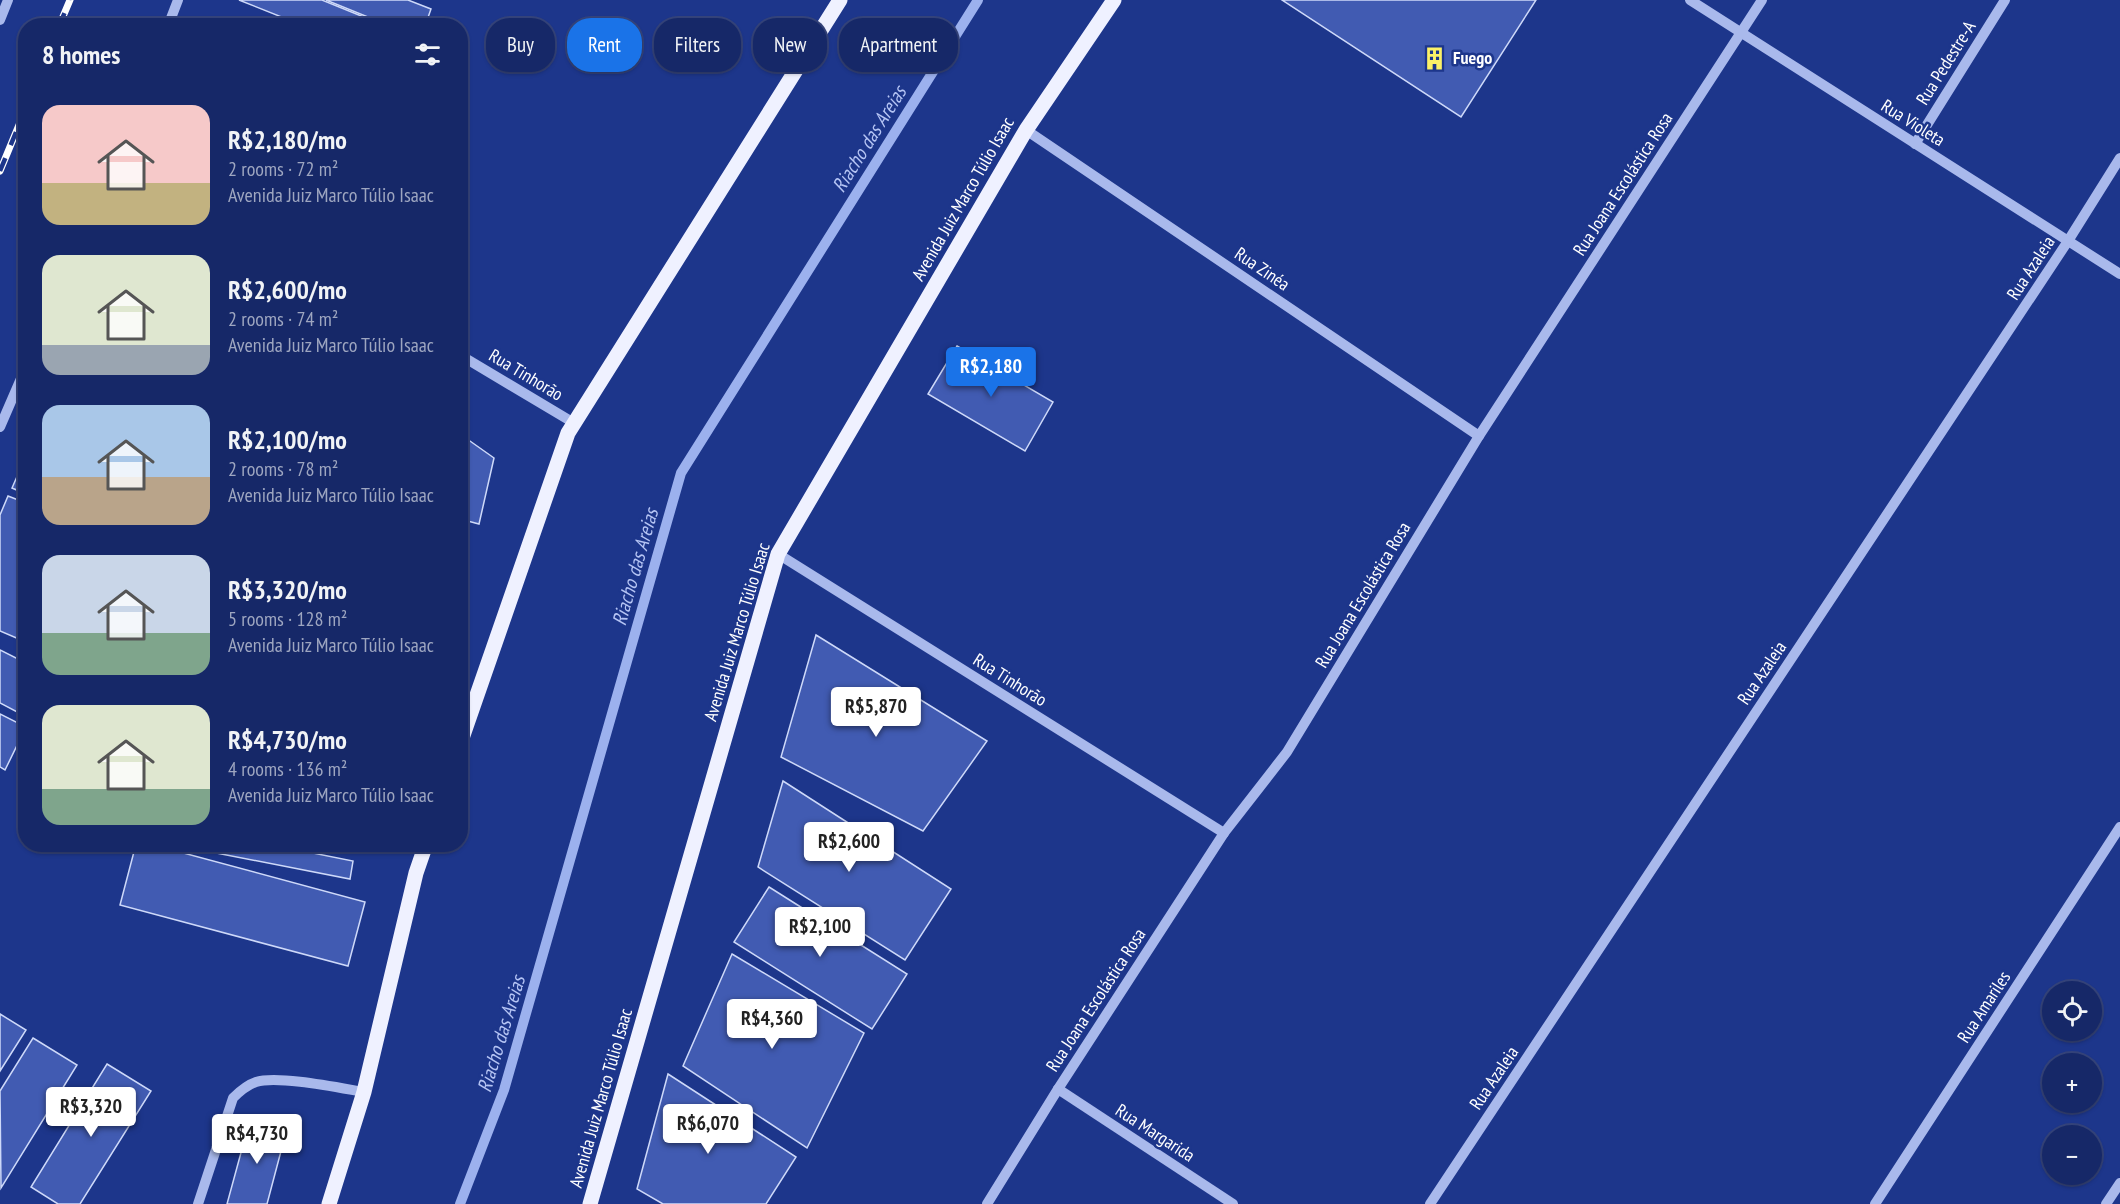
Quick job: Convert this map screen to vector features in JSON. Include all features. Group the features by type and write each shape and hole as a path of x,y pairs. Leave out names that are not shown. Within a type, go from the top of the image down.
{"main road":[{"path":"468,721 568,433 840,0"},
{"name":"Avenida Juiz Marco Túlio Isaac","path":"590,1204 778,555 1026,129 1114,0"},
{"path":"329,1204 364,1092 416,873 423,852"}],"street":[{"path":"0,20 8,0"},
{"path":"171,18 178,0"},
{"name":"Rua Violeta","path":"1690,0 2120,274"},
{"name":"Rua Joana Escolástica Rosa","path":"987,1204 1058,1089 1224,833 1287,752 1479,436 1762,0"},
{"name":"Rua Pedestre-A","path":"1915,144 2005,0"},
{"name":"Rua Zinéa","path":"1026,129 1479,436"},
{"name":"Rua Azaleia","path":"1430,1204 2068,241 2120,158"},
{"name":"Rua Tinhorão","path":"468,360 574,423"},
{"path":"0,427 18,385"},
{"name":"Rua Tinhorão","path":"778,555 1224,833"},
{"name":"Rua Amariles","path":"1875,1204 2120,827"},
{"path":"198,1204 233,1098 246,1086 259,1081 309,1083 364,1092"},
{"name":"Rua Margarida","path":"1058,1089 1233,1204"},
{"path":"2106,1204 2120,1183"}],"building":[{"path":"239,0 322,0 366,18 284,18"},
{"path":"326,0 408,0 431,9 428,18 370,18"},
{"name":"Fuego","path":"1282,0 1536,0 1461,117"},
{"path":"957,346 1053,402 1025,451 928,394"},
{"path":"468,440 494,458 479,524 468,521"},
{"path":"18,474 18,491 12,488"},
{"path":"8,496 18,500 18,639 0,631 0,515"},
{"path":"816,635 987,741 923,831 781,757"},
{"path":"0,650 18,659 18,712 0,703"},
{"path":"0,714 18,723 18,743 5,770 0,767"},
{"path":"783,781 951,889 905,960 758,867"},
{"path":"134,852 180,852 365,902 348,966 120,905"},
{"path":"211,852 308,852 353,861 350,879"},
{"path":"769,887 907,974 872,1029 734,942"},
{"path":"732,954 864,1033 807,1148 683,1066"},
{"path":"0,1014 26,1030 0,1071"},
{"path":"33,1038 77,1065 1,1188 0,1091"},
{"path":"107,1064 151,1091 80,1204 58,1204 31,1187"},
{"path":"668,1074 796,1157 766,1204 663,1204 637,1189"},
{"path":"251,1116 285,1136 267,1204 227,1204"}],"waterway":[{"name":"Riacho das Areias","path":"460,1204 504,1090 681,473 978,0"}],"railway":[{"path":"62,18 70,0"},
{"path":"0,171 18,127"}],"place":[{"name":"Fuego","path":"1435,58"}]}
